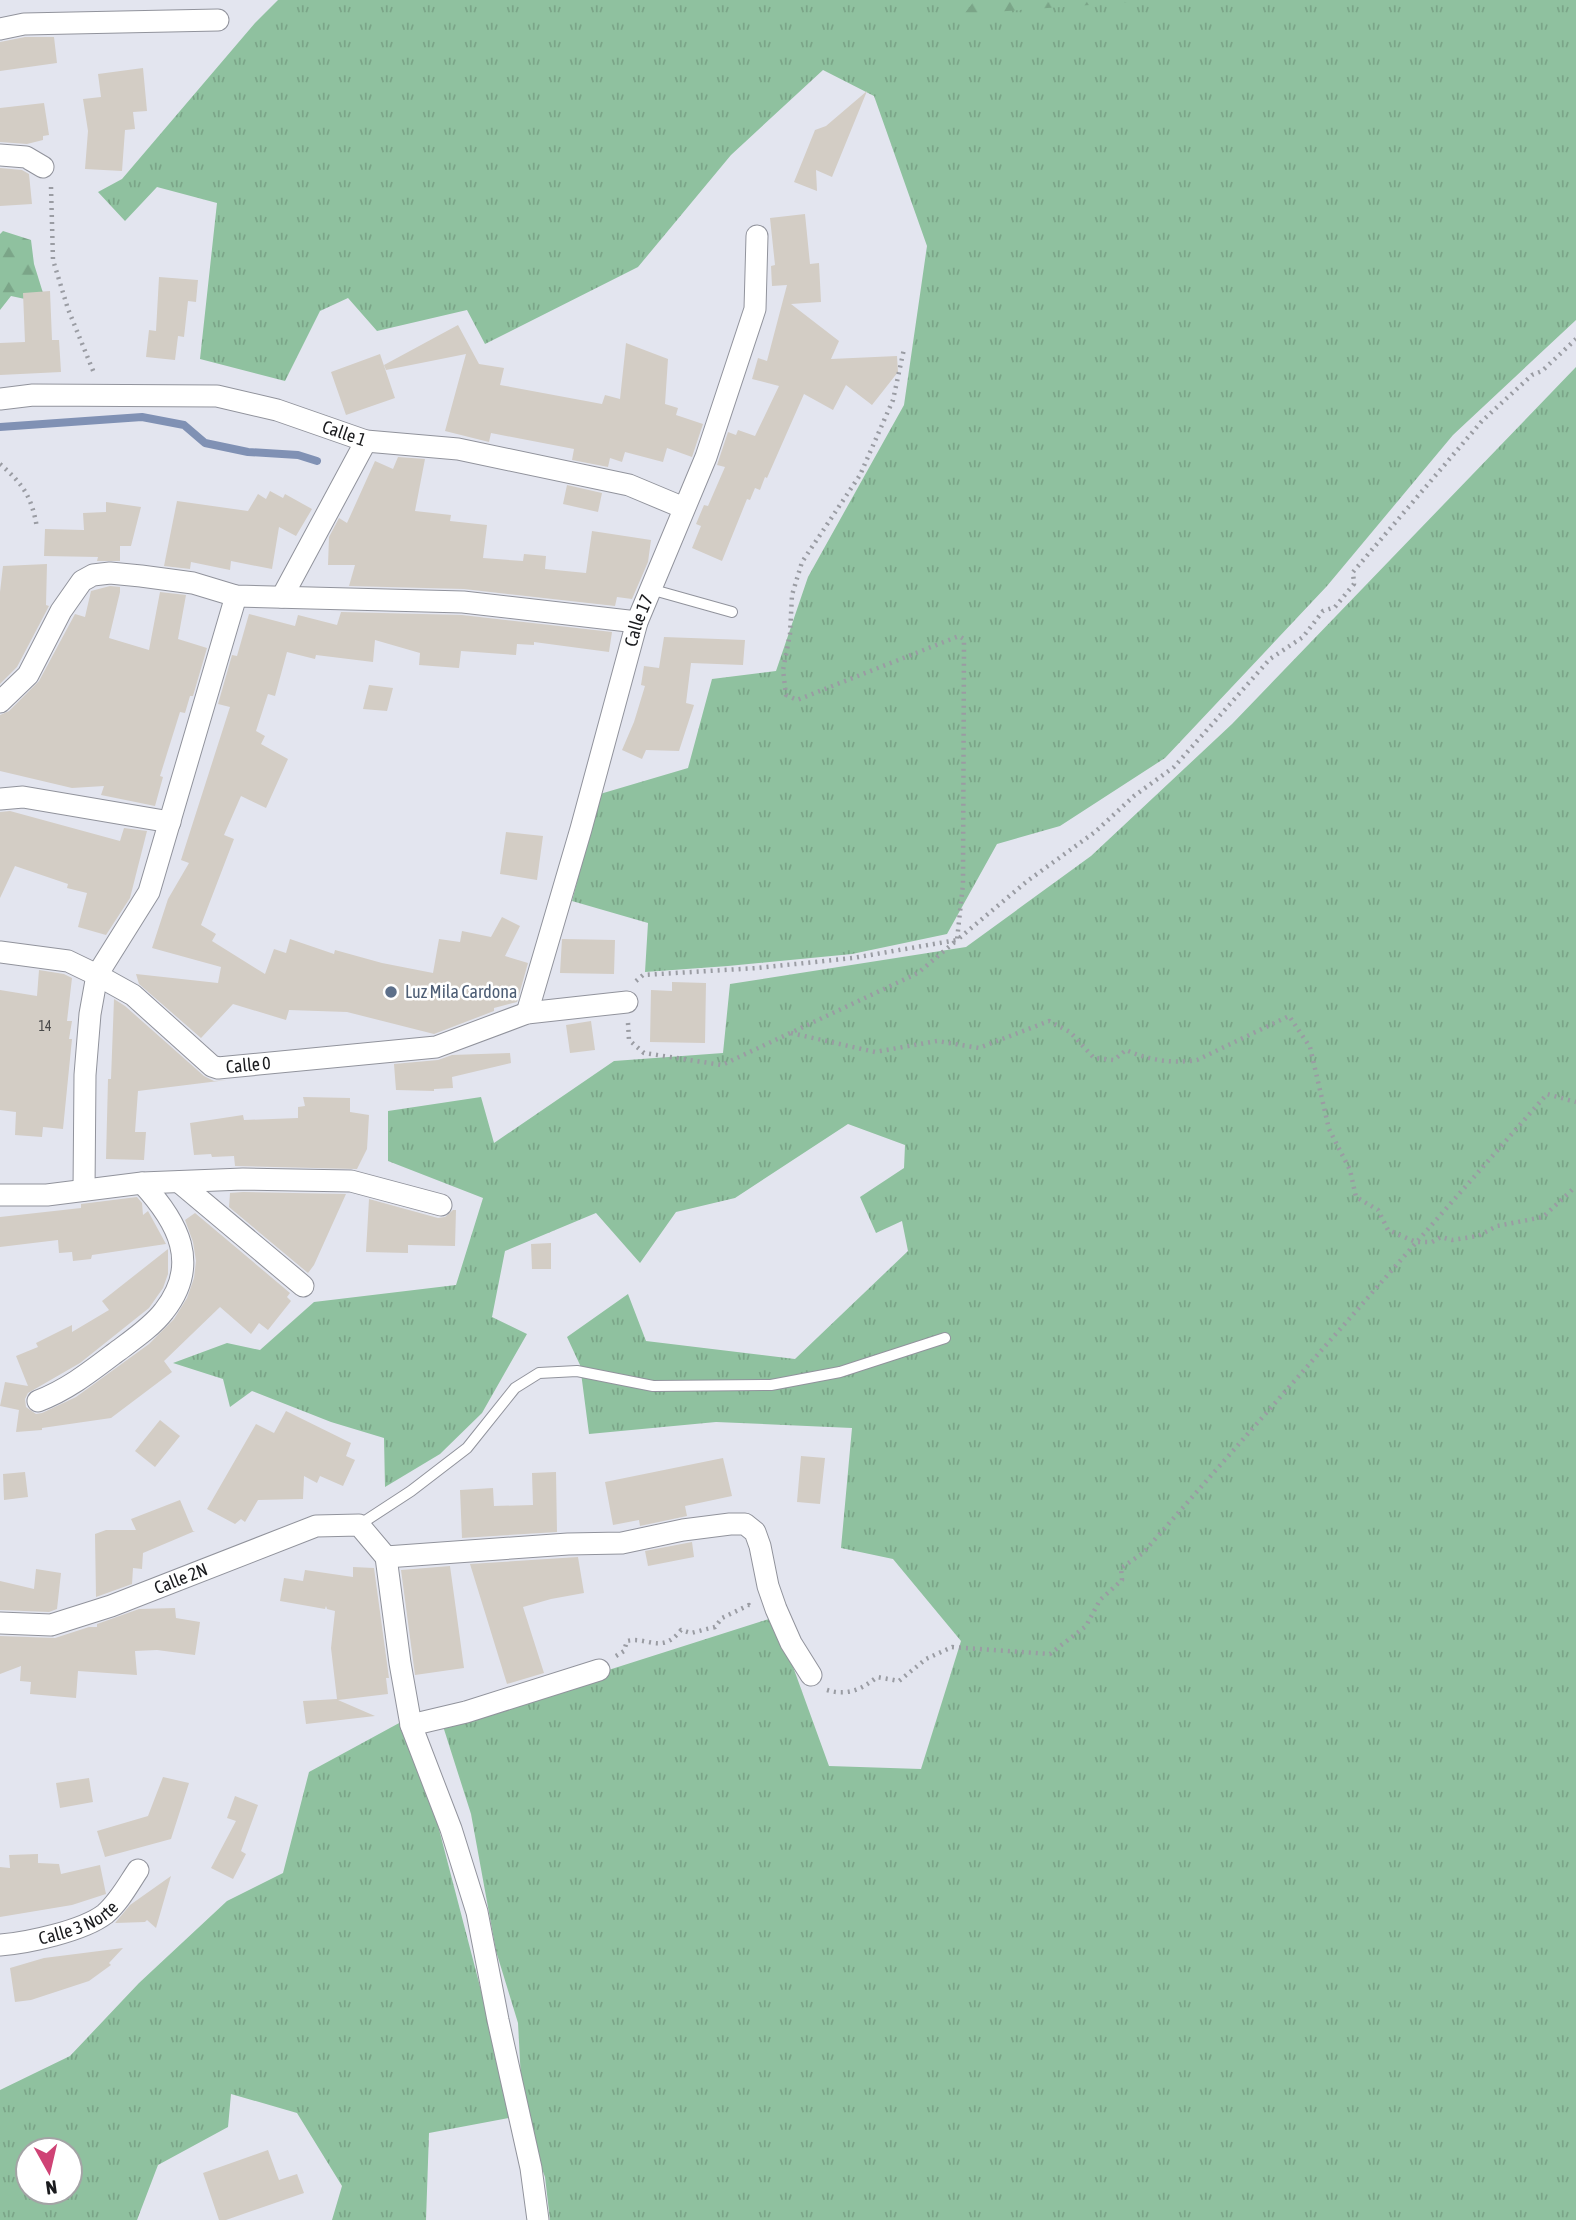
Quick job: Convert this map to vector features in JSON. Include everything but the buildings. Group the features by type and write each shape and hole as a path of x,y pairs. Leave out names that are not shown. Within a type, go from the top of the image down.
{"street":[{"path":"0,29 36,24 218,20"},
{"path":"0,155 26,157 43,167"},
{"name":"Calle 17","path":"527,1013 638,622 706,457 755,309 757,236"},
{"name":"Calle 1","path":"0,399 33,396 217,396 277,410 366,441 458,450 629,485 684,508"},
{"path":"282,597 366,441"},
{"path":"0,702 28,675 61,611 82,581 93,575 110,573 193,583 236,596 463,602 638,622"},
{"path":"84,1190 85,1075 89,1014 97,975 149,892 236,596"},
{"path":"0,799 23,797 170,822"},
{"name":"Calle 0","path":"0,952 68,961 97,975 133,995 212,1066 218,1068 436,1047 527,1013 627,1002"},
{"path":"0,1195 47,1195 142,1183 243,1179 351,1181 441,1205"},
{"path":"179,1182 303,1286"},
{"path":"38,1401 62,1392 132,1340 163,1313 177,1292 184,1268 183,1249 169,1217 159,1201 142,1183"},
{"path":"386,1557 568,1544 622,1543 683,1530 745,1524 755,1532 761,1546 768,1586 776,1609 791,1643 811,1675"},
{"name":"Calle 2N","path":"0,1623 51,1625 111,1606 316,1525 359,1525"},
{"path":"359,1525 386,1557 411,1725 451,1829 477,1912 531,2168 538,2220"},
{"path":"411,1725 466,1712 599,1670"},
{"name":"Calle 3 Norte","path":"0,1945 30,1943 104,1915 118,1901 138,1870"}],"lane":[{"path":"650,589 732,612"},
{"path":"359,1525 411,1491 467,1448 515,1388 539,1373 577,1371 653,1386 771,1385 840,1372 945,1338"}],"path":[{"path":"43,167 50,178 53,260 68,309 102,396"},
{"path":"957,940 853,958 757,968 643,975 637,979 627,1002 629,1040 643,1053 722,1065 918,973 1027,882 1095,832 1134,796 1174,767 1270,659 1303,636 1323,611 1335,607 1354,584 1353,572 1482,421 1576,339"},
{"path":"904,349 893,400 860,475 802,562 792,595 790,634 783,670 786,695 797,700 959,636 964,639 963,884 957,940"},
{"path":"0,464 29,495 37,528"},
{"path":"790,1033 875,1052 937,1041 979,1048 1049,1021 1070,1032 1094,1058 1114,1060 1126,1051 1142,1058 1184,1062 1197,1060 1289,1016 1310,1047 1329,1129 1350,1170 1356,1197 1378,1210 1388,1230 1416,1242 1432,1241 1441,1237 1451,1241 1478,1236 1497,1226 1543,1217 1573,1189 1576,1190"},
{"path":"811,1675 822,1688 841,1694 863,1688 877,1677 899,1681 926,1659 952,1647 1050,1654 1086,1626 1100,1600 1122,1580 1121,1568 1143,1553 1546,1094 1576,1102"},
{"path":"599,1670 624,1651 627,1641 634,1639 653,1644 674,1639 681,1630 691,1633 715,1627 722,1618 749,1605 756,1612 776,1609"}],"green space":[{"path":"278,0 1576,0 1576,320 1453,435 1327,586 1165,758 1060,826 997,844 947,934 852,954 645,972 648,923 572,901 600,794 688,768 712,679 776,671 808,577 904,405 927,246 874,96 823,70 731,155 638,267 485,344 467,310 377,331 348,298 320,311 285,381 200,359 217,203 157,187 125,221 98,192 122,179 255,23"},
{"path":"975,0 1160,0 964,14"},
{"path":"3,231 31,240 34,264 43,293 25,299 11,296 0,310 0,234"},
{"path":"1576,367 1576,2220 550,2220 545,2177 523,2118 518,2023 496,1951 471,1814 442,1723 775,1617 829,1766 921,1769 961,1641 893,1559 841,1548 852,1428 716,1422 589,1434 580,1365 567,1337 628,1294 646,1341 795,1359 908,1251 902,1221 876,1233 860,1197 904,1168 905,1145 848,1124 735,1198 676,1212 640,1263 596,1213 505,1251 492,1317 527,1334 482,1413 440,1454 385,1487 384,1438 331,1422 252,1391 230,1407 223,1379 173,1363 227,1343 260,1350 314,1302 456,1285 483,1198 388,1161 388,1111 481,1097 494,1143 614,1061 723,1053 730,984 966,947 1091,856 1232,724"},
{"path":"401,1722 434,1810 514,2117 429,2133 426,2220 332,2220 342,2186 297,2113 231,2094 228,2127 158,2165 137,2220 0,2220 0,2090 70,2056 139,1983 227,1901 283,1873 309,1772"}],"waterway":[{"path":"0,427 142,417 184,425 205,443 248,452 298,455 317,461"}],"place":[{"name":"Luz Mila Cardona","path":"391,992"}]}
